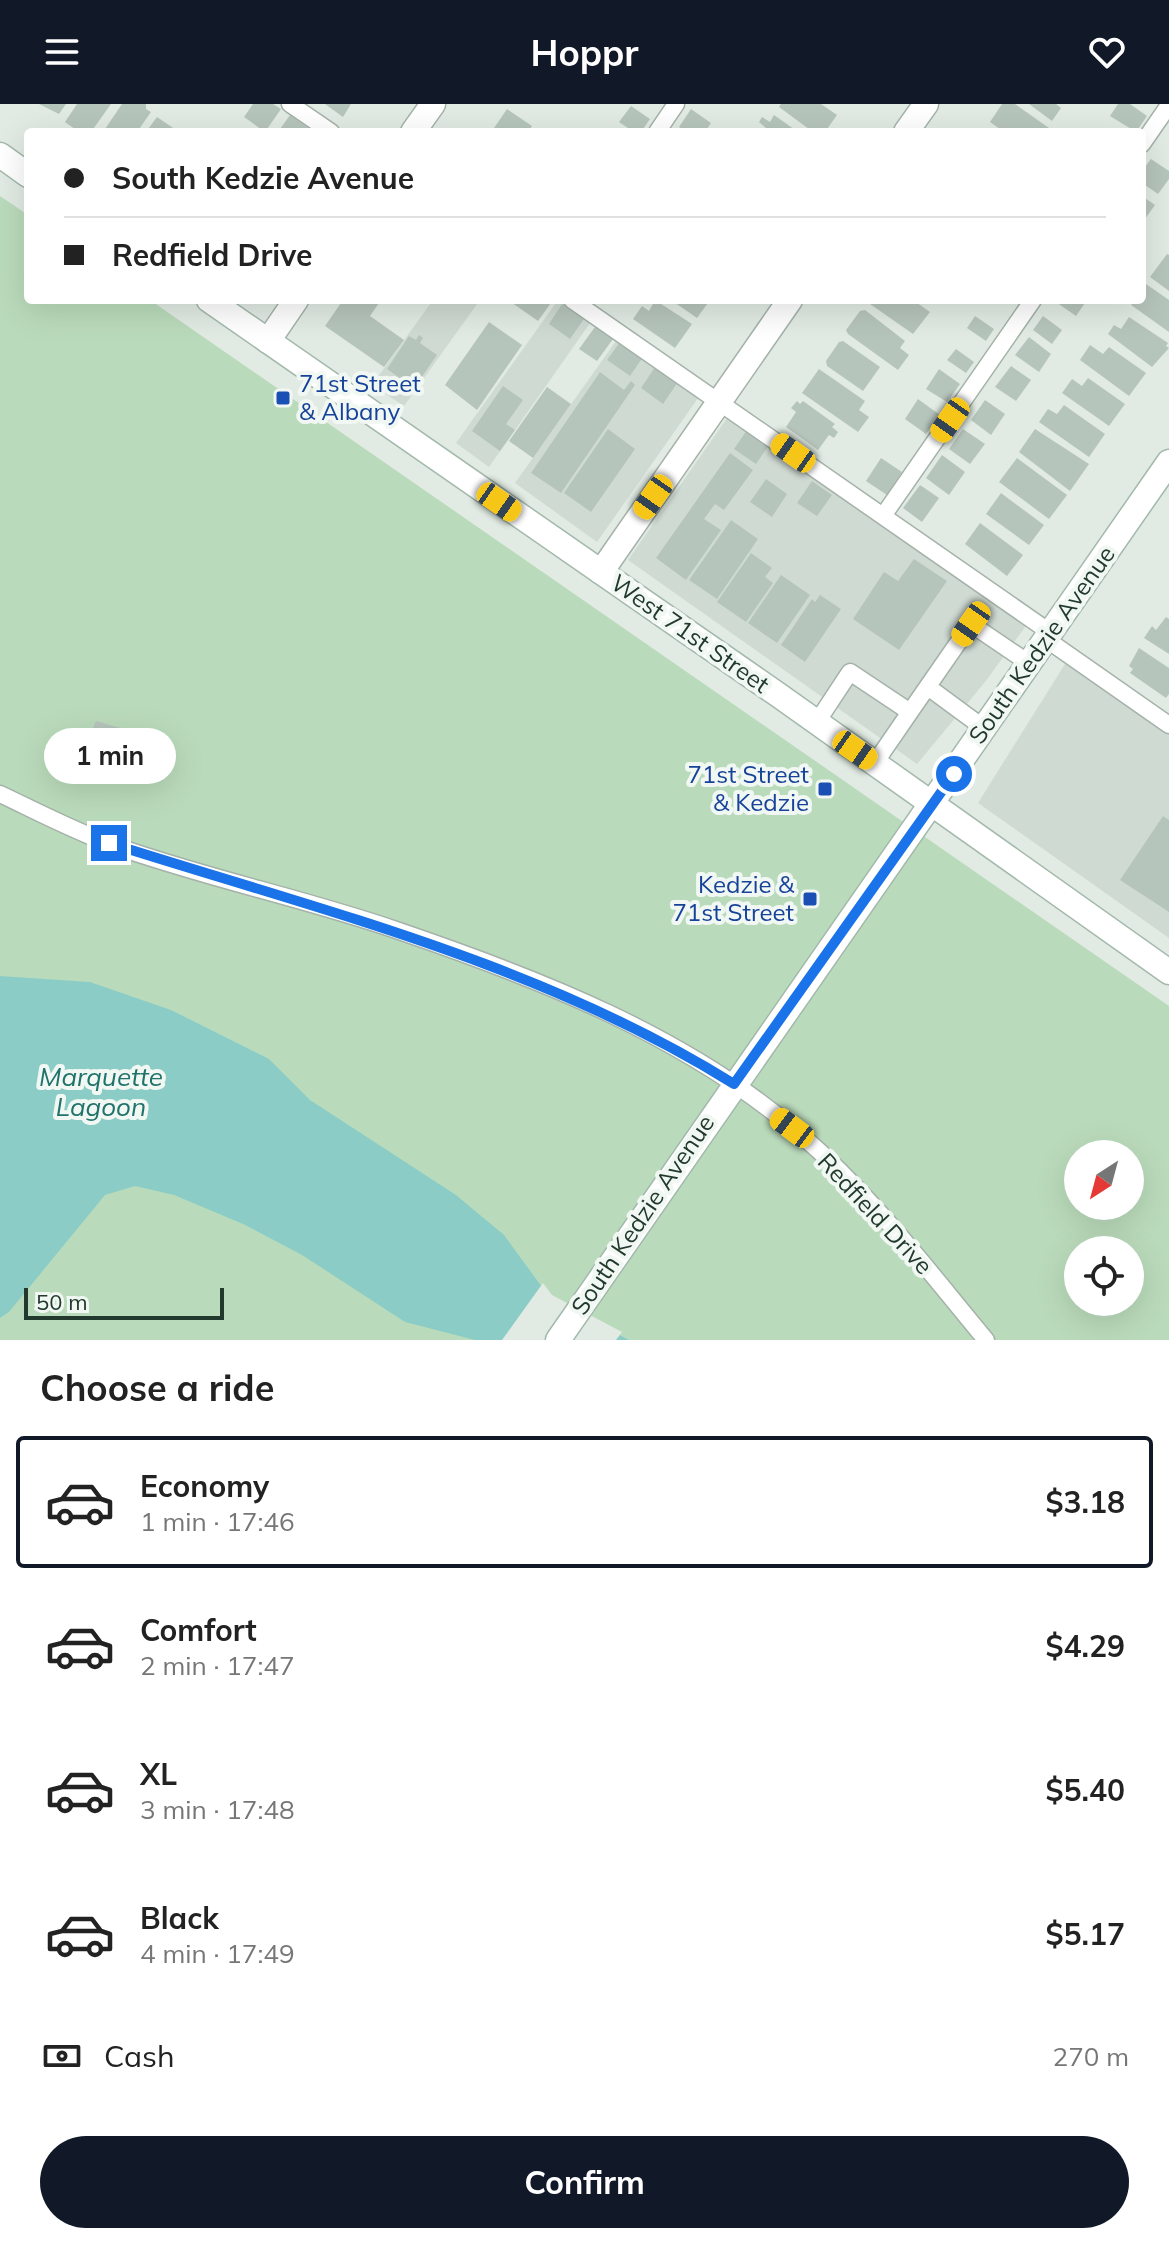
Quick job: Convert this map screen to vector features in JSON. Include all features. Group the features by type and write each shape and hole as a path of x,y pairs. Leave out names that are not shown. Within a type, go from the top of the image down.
{"main road":[{"path":"416,128 433,104"},
{"path":"909,128 926,104"},
{"path":"0,155 24,172"},
{"name":"West 71st Street","path":"215,304 932,805 1165,962"},
{"path":"268,341 293,304"},
{"path":"601,572 787,304"},
{"name":"South Kedzie Avenue","path":"558,1340 1169,462"}],"lane":[{"path":"290,104 325,128"},
{"path":"660,128 676,104"},
{"path":"1146,138 1169,105"},
{"path":"578,304 883,516 1169,725"},
{"path":"883,516 1030,304"},
{"path":"875,763 971,624 1030,664"},
{"path":"817,722 850,672 910,712"},
{"path":"928,687 985,729"},
{"name":"Redfield Drive","path":"0,794 109,843 398,931 517,975 598,1009 676,1048 734,1084 801,1135 874,1205 986,1340"}],"shaded area":[{"path":"430,304 477,304 404,406 372,385"},
{"path":"555,304 578,304 595,316 489,467 456,443"},
{"path":"621,334 703,391 597,542 515,483"},
{"path":"732,411 1031,619 985,682 917,764 628,560"},
{"path":"1070,656 1169,725 1169,938 978,803"}],"green space":[{"path":"0,196 24,212 24,304 156,304 1169,1006 1169,1340 0,1340"}],"water":[{"name":"Marquette Lagoon","path":"0,976 90,982 171,1010 269,1059 310,1100 456,1195 504,1235 550,1298 629,1340 475,1340 405,1322 302,1255 243,1224 174,1195 135,1186 105,1195 9,1312 0,1318"}],"pier":[{"path":"543,1283 552,1295 622,1332 616,1340 502,1340"}],"building":[{"path":"39,104 66,104 59,114"},
{"path":"77,104 111,104 94,128 73,128 65,122"},
{"path":"122,104 146,104 146,109 151,112 140,128 106,128"},
{"path":"253,104 273,104 281,109 268,128 259,128 244,117"},
{"path":"325,104 351,104 343,117"},
{"path":"781,104 821,104 837,115 828,128 808,128 779,107"},
{"path":"1002,104 1015,104 1049,128 998,128 990,122"},
{"path":"1029,104 1056,104 1061,108 1052,121"},
{"path":"1118,104 1130,104 1147,116 1139,128 1130,128 1110,116"},
{"path":"631,106 650,119 644,128 628,128 619,122"},
{"path":"507,109 532,126 531,128 494,128"},
{"path":"691,109 711,123 708,128 679,127"},
{"path":"290,115 308,128 281,128"},
{"path":"774,115 792,128 766,128 759,122 762,117 770,122"},
{"path":"157,117 173,128 149,128"},
{"path":"1151,159 1169,171 1169,179 1158,194 1146,186 1146,166"},
{"path":"1146,199 1155,205 1146,217"},
{"path":"1169,255 1169,291 1150,277"},
{"path":"1146,284 1169,300 1169,332 1131,305 1146,304"},
{"path":"340,304 378,304 370,316 404,340 384,367 325,326"},
{"path":"514,304 550,304 538,321"},
{"path":"562,304 584,319 570,339 549,324"},
{"path":"653,304 661,304 692,324 675,348 633,319 642,306 649,311"},
{"path":"677,304 707,304 697,318"},
{"path":"870,304 919,304 930,312 913,334"},
{"path":"1059,304 1084,304 1076,316"},
{"path":"865,310 905,341 900,348 909,355 898,370 848,334 846,330 860,311"},
{"path":"975,316 994,329 986,341 967,328"},
{"path":"1043,316 1062,330 1052,344 1033,330"},
{"path":"1129,317 1168,343 1166,346 1169,348 1152,367 1108,334 1114,325 1121,329"},
{"path":"489,322 522,345 477,410 445,385"},
{"path":"595,327 613,339 597,361 579,349"},
{"path":"419,335 423,338 420,343 437,355 414,388 387,369 409,336 416,340"},
{"path":"1029,337 1051,354 1039,372 1015,355"},
{"path":"843,341 880,367 863,391 827,366 826,361 839,342"},
{"path":"620,342 643,357 630,376 607,360"},
{"path":"1090,345 1103,354 1109,347 1146,373 1129,396 1080,360"},
{"path":"956,349 974,362 966,373 947,360"},
{"path":"1011,366 1031,380 1016,401 995,387"},
{"path":"655,367 678,382 663,404 641,388"},
{"path":"819,369 865,401 859,410 869,417 858,432 802,393"},
{"path":"939,369 960,384 947,402 926,389"},
{"path":"600,372 624,390 631,381 635,385 561,493 531,473"},
{"path":"1088,378 1125,404 1109,426 1062,393 1072,379 1082,386"},
{"path":"503,386 523,400 506,424 515,430 500,451 472,431"},
{"path":"547,387 571,404 533,458 509,441"},
{"path":"918,399 940,415 926,434 905,419"},
{"path":"985,400 1005,414 991,435 971,420"},
{"path":"797,401 800,404 803,401 835,424 832,427 838,432 834,438 829,435 818,450 786,427 796,412 791,408"},
{"path":"1064,405 1105,434 1089,457 1039,422 1048,409 1057,414"},
{"path":"608,429 635,449 591,512 564,493"},
{"path":"963,429 985,444 970,464 949,449"},
{"path":"1035,429 1089,464 1070,491 1019,452"},
{"path":"747,430 769,445 756,464 734,449"},
{"path":"730,453 753,470 724,510 715,504 704,519 721,530 686,580 656,558"},
{"path":"942,455 965,472 949,495 926,478"},
{"path":"881,458 902,472 887,495 866,481"},
{"path":"1017,458 1067,495 1049,519 999,482"},
{"path":"766,479 787,494 772,517 750,502"},
{"path":"812,481 832,495 817,516 797,503"},
{"path":"920,485 939,498 922,522 903,508"},
{"path":"1001,493 1044,525 1029,545 986,514"},
{"path":"731,520 758,539 717,599 689,580"},
{"path":"980,523 1023,555 1007,576 965,544"},
{"path":"751,553 772,568 765,577 773,583 746,622 717,602"},
{"path":"914,559 947,581 899,650 853,619 884,572 898,581"},
{"path":"781,575 810,595 777,643 748,623"},
{"path":"820,595 841,609 805,662 781,645 812,599 815,602"},
{"path":"1166,617 1169,619 1169,654 1144,638 1152,626 1156,630"},
{"path":"1139,648 1169,668 1169,694 1166,698 1130,673 1133,669 1129,666"},
{"path":"96,721 127,730 140,739 131,759 88,740"},
{"path":"1163,816 1169,820 1169,912 1120,880"}],"place":[{"name":"71st Street & Albany","path":"283,398"},
{"name":"71st Street & Kedzie","path":"825,789"},
{"name":"Kedzie & 71st Street","path":"810,899"}],"route":[{"path":"109,843 398,931 517,975 598,1009 676,1048 734,1084 954,774"}]}
